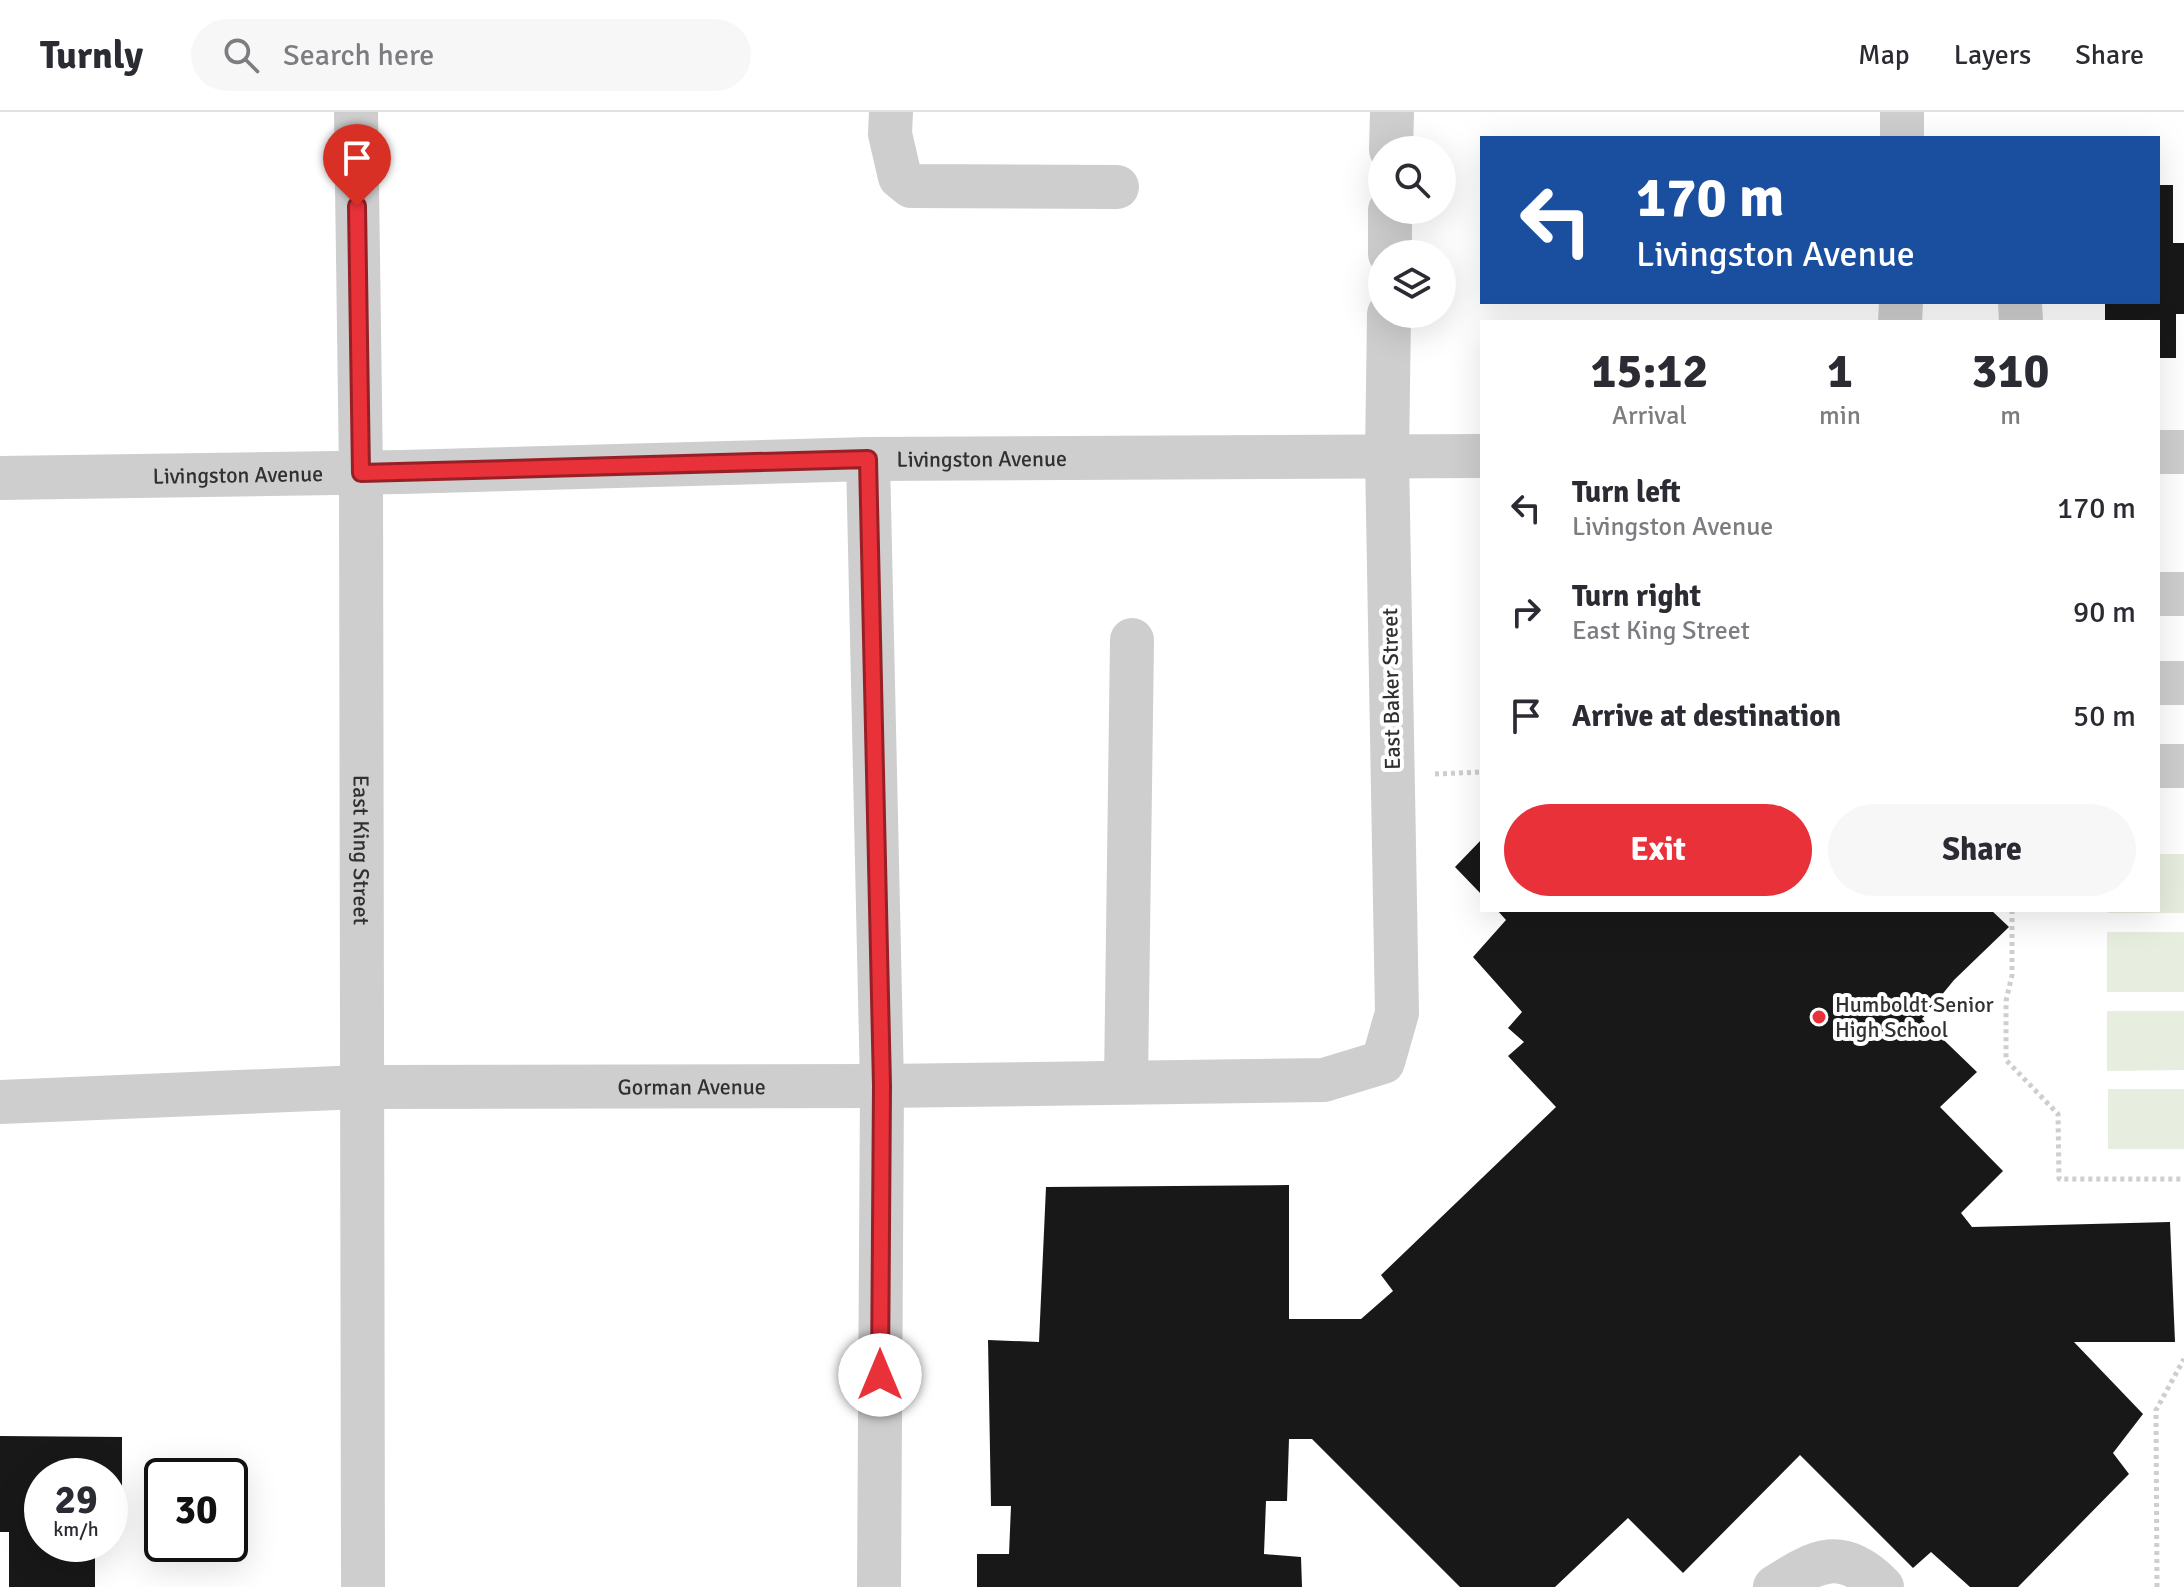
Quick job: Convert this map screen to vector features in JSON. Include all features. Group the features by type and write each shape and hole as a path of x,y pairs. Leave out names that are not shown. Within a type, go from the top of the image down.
{"street":[{"name":"East King Street","path":"356,112 361,473 363,1587"},
{"path":"891,112 890,134 900,177 911,186 1117,187"},
{"path":"1391,136 1392,112"},
{"path":"1902,112 1902,136"},
{"name":"East Baker Street","path":"1383,1062 1397,1013 1387,457 1389,328"},
{"path":"2160,452 2184,452"},
{"name":"Livingston Avenue","path":"0,478 361,473 868,459 1480,456"},
{"path":"868,459 882,1086 879,1587"},
{"path":"2160,594 2184,594"},
{"path":"1126,1082 1132,640"},
{"path":"2160,683 2184,683"},
{"path":"2160,766 2184,766"},
{"name":"Gorman Avenue","path":"0,1102 361,1087 882,1086 1324,1080 1383,1062"},
{"path":"1775,1587 1808,1566 1833,1559 1867,1572 1882,1587"}],"path":[{"path":"1435,774 1480,772"},
{"path":"2012,912 2012,975 2006,1001 2006,1060 2058,1114 2059,1179 2184,1179"},
{"path":"2157,1587 2156,1410 2184,1359"}],"green space":[{"path":"2160,854 2184,854 2184,913 2108,913 2160,912"},
{"path":"2107,932 2184,932 2184,992 2107,992"},
{"path":"2107,1011 2184,1011 2184,1070 2107,1071"},
{"path":"2108,1089 2184,1089 2184,1149 2108,1149"}],"building":[{"path":"2160,185 2173,185 2173,243 2184,243 2184,314 2176,314 2176,358 2160,358 2160,320 2105,320 2105,304 2160,304"},
{"path":"1480,841 1480,893 1455,867"},
{"name":"Humboldt Senior High School","path":"1499,912 1993,912 2009,927 1954,980 1922,1019 1977,1072 1940,1107 2003,1171 1961,1213 1972,1227 2170,1222 2175,1342 2074,1342 2143,1414 2113,1453 2129,1474 2018,1587 1970,1587 1931,1552 1913,1568 1800,1455 1683,1573 1628,1518 1555,1587 1460,1587 1312,1439 1289,1439 1287,1501 1266,1501 1264,1554 1301,1557 1302,1587 977,1587 977,1554 1009,1554 1011,1506 991,1506 988,1340 1039,1342 1046,1187 1289,1185 1289,1319 1361,1319 1393,1291 1381,1275 1556,1107 1508,1056 1524,1042 1508,1028 1522,1012 1473,957 1506,920"},
{"path":"0,1436 122,1437 122,1458 24,1458 24,1562 95,1562 95,1587 9,1587 9,1532 0,1532"}],"place":[{"name":"Humboldt Senior High School","path":"1819,1017"}],"route":[{"path":"357,206 361,473 868,459 882,1086 880,1375"}]}
